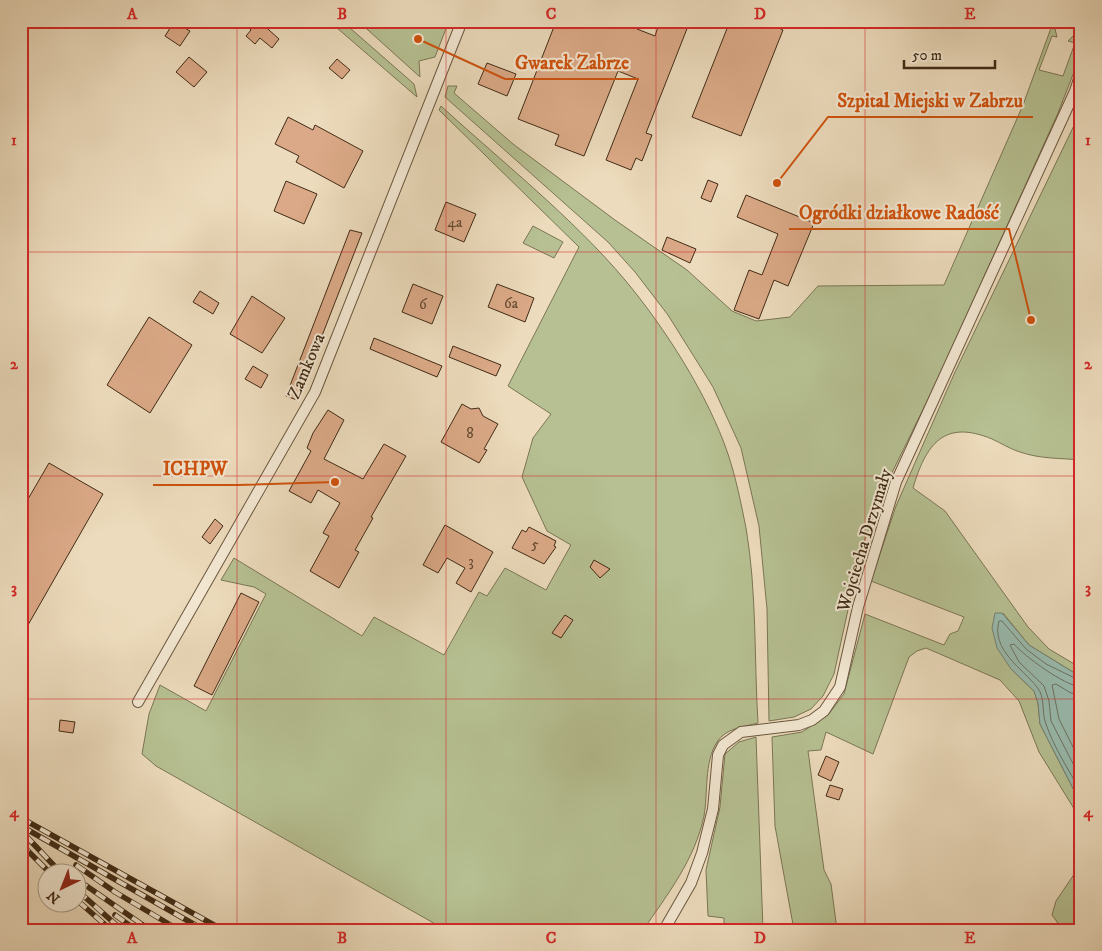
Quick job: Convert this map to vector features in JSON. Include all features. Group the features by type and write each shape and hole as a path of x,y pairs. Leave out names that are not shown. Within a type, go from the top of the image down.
{"street":[{"name":"Zamkowa","path":"138,702 315,392 462,21"},
{"name":"Wojciecha Drzymały","path":"664,930 691,883 702,853 713,809 718,755 723,744 741,732 799,725 812,720 824,711 840,687 858,607 896,482 1075,91 1081,73"}],"green space":[{"path":"329,21 342,21 414,84 417,97"},
{"path":"358,21 449,21 435,57 419,61 420,77"},
{"path":"1051,28 1055,29 1057,37 1052,36 1039,70 1063,76 1075,43 1068,41 1074,35 1081,36 1081,54 1058,113 935,385 883,491 861,550 834,674 823,696 811,709 794,717 769,721 767,609 759,526 741,448 713,387 668,315 635,272 608,242 445,97 448,86 457,86 454,93 513,144 615,220 687,270 732,311 756,321 790,317 818,286 944,285 1023,105"},
{"path":"441,106 583,234 640,299 670,341 697,386 719,432 736,481 750,552 755,626 758,723 730,731 717,742 708,768 704,816 700,832 679,876 643,930 446,930 156,766 142,754 149,714 160,685 206,711 266,594 254,587 221,580 234,558 362,636 374,617 444,655 479,592 487,596 505,568 546,590 571,545 547,531 522,477 533,438 551,414 508,386 579,247 439,110"},
{"path":"1081,111 1081,460 1028,454 975,434 961,432 949,434 939,439 931,448 918,472 913,488 945,511 1028,627 1049,649 1081,668 1081,677 1029,645 1003,613 1011,669 1034,691 1038,703 1040,724 1081,804 1081,827 1073,807 1039,752 1019,701 1000,680 926,648 917,651 909,657 873,754 826,732 821,750 808,751 824,870 831,884 837,930 794,930 775,826 772,737 802,732 828,715 844,694 865,614 944,645 950,634 958,631 964,617 871,581 896,506 955,372"},
{"path":"533,226 563,242 554,258 523,243"},
{"path":"756,737 763,930 724,930 724,918 708,916 706,870 720,807 725,754 739,742"},
{"path":"1081,850 1081,930 1063,930 1052,915 1056,901 1077,870"}],"water":[{"path":"995,613 1002,613 1029,645 1081,677 1081,804 1040,724 1038,703 1034,691 1011,669 997,648 992,628"}],"building":[{"path":"241,21 259,21 279,39 272,48 260,38 255,44 246,36 251,30"},
{"path":"559,21 640,21 637,29 655,36 660,21 690,21 646,133 652,135 642,161 636,158 631,170 606,160 638,79 618,71 584,156 555,145 559,135 518,119 555,24 557,25"},
{"path":"730,21 777,21 775,26 783,30 741,136 692,117"},
{"path":"174,22 190,31 180,46 165,36"},
{"path":"189,57 207,72 194,87 176,72"},
{"path":"337,59 350,70 342,79 329,68"},
{"path":"487,63 516,74 507,96 478,84"},
{"path":"288,117 313,130 315,125 363,151 344,188 296,162 299,156 275,144"},
{"path":"708,180 718,184 711,202 701,198"},
{"path":"286,181 317,194 304,224 274,211"},
{"path":"746,195 814,223 788,286 774,280 759,319 734,310 749,270 762,275 778,234 737,217"},
{"path":"446,202 476,214 464,242 435,230"},
{"path":"350,230 362,233 297,400 286,396"},
{"path":"667,237 696,249 690,263 662,250"},
{"path":"413,284 443,296 432,324 402,312"},
{"path":"497,284 534,298 525,322 488,307"},
{"path":"200,291 219,303 213,314 193,302"},
{"path":"252,296 285,318 262,353 230,334"},
{"path":"149,317 192,345 150,413 107,385"},
{"path":"374,338 442,366 437,377 370,349"},
{"path":"453,346 501,365 496,376 449,357"},
{"path":"253,366 268,375 261,388 245,379"},
{"path":"462,404 471,409 479,408 483,416 498,424 484,449 487,450 479,463 441,442"},
{"path":"328,410 344,420 324,459 363,479 384,444 406,456 371,517 373,518 355,550 359,552 339,588 310,571 329,536 323,533 340,503 318,490 311,503 289,491 311,451 307,448 313,433"},
{"path":"49,463 103,494 28,625 21,621 21,511"},
{"path":"215,519 223,526 210,544 202,537"},
{"path":"445,525 493,552 471,592 456,583 465,568 447,558 438,573 423,565"},
{"path":"529,527 556,541 554,546 556,547 544,564 512,548 522,530 526,532"},
{"path":"594,560 610,569 600,578 590,567"},
{"path":"241,593 259,602 212,695 194,686"},
{"path":"565,615 573,620 561,638 552,633"},
{"path":"60,720 75,722 73,733 59,731"},
{"path":"826,756 839,762 831,781 818,775"},
{"path":"830,785 843,789 839,800 826,796"}],"railway":[{"path":"21,818 223,930"},
{"path":"21,826 204,930"},
{"path":"25,835 53,864"},
{"path":"21,844 41,864"},
{"path":"88,873 115,892 179,930"},
{"path":"88,887 150,930"},
{"path":"88,900 122,930"},
{"path":"88,910 111,930"},
{"path":"115,915 136,930"}],"place":[{"name":"Gwarek Zabrze","path":"418,39"},
{"name":"Szpital Miejski w Zabrzu","path":"777,183"},
{"name":"Ogródki działkowe Radość","path":"1031,320"},
{"name":"ICHPW","path":"335,482"}]}
